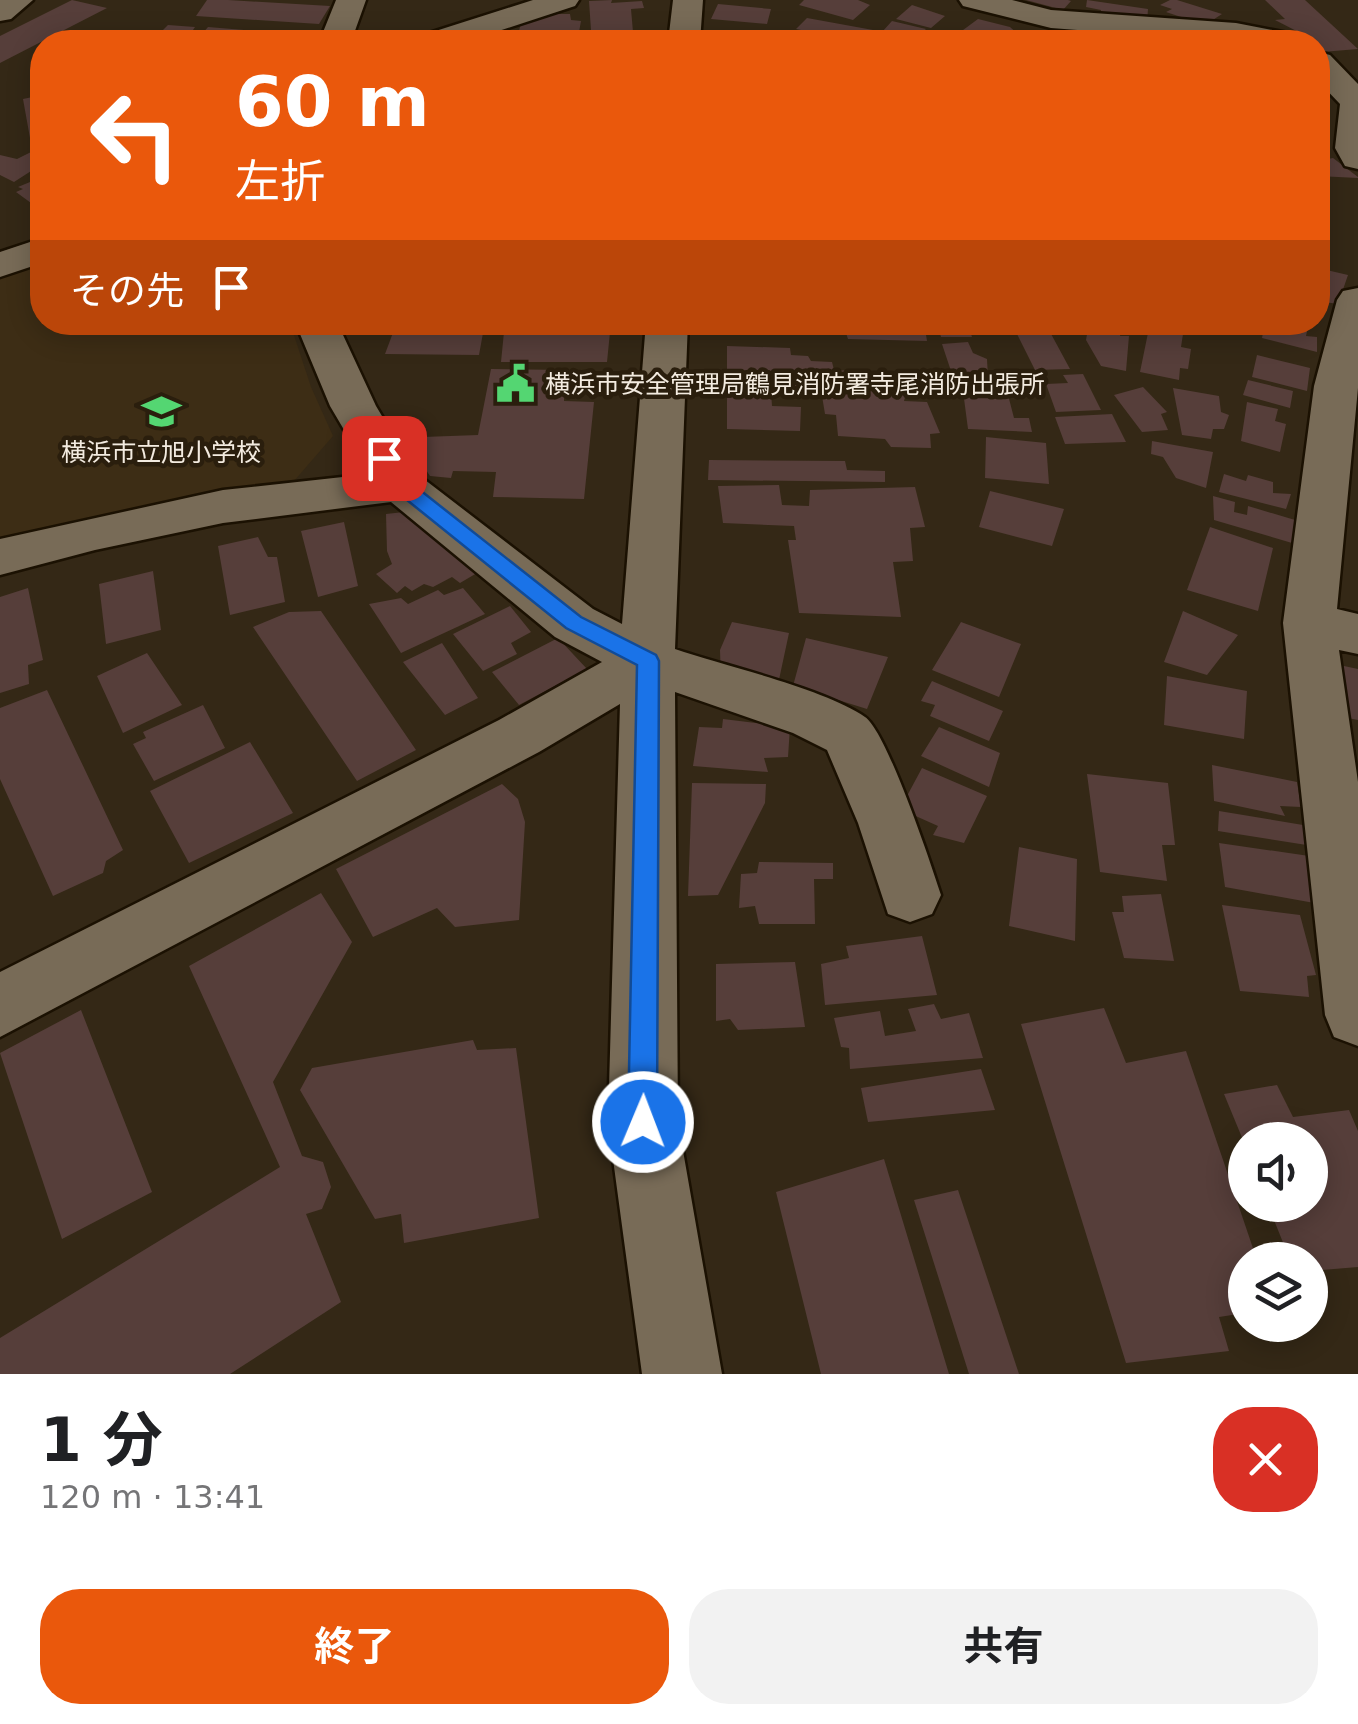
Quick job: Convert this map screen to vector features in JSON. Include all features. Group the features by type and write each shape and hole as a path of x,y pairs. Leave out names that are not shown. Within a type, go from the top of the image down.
{"street":[{"path":"0,12 18,0"},
{"path":"340,30 352,0"},
{"path":"471,30 564,0"},
{"path":"685,30 688,0"},
{"path":"974,0 1052,19 1197,30"},
{"path":"1211,0 1261,17 1273,30"},
{"path":"1330,74 1357,102 1353,148 1358,158"},
{"path":"0,265 30,254"},
{"path":"1343,306 1349,372 1334,629 1358,1015"},
{"path":"322,335 353,406 399,484 574,622 648,661 813,716 850,735 888,823 910,896"},
{"path":"666,335 649,588 643,1122 682,1374"},
{"path":"0,557 54,541 258,501 368,493 399,484"},
{"path":"0,1006 519,736 648,661"}],"shaded area":[{"name":"横浜市立旭小学校","path":"30,263 30,335 294,335 333,436 294,481 39,531 0,543 0,275"}],"building":[{"path":"72,0 107,8 64,30 30,30 30,48 0,63 0,36"},
{"path":"207,0 330,6 319,24 196,16"},
{"path":"804,0 858,0 870,5 853,20 799,5"},
{"path":"1026,0 1068,0 1071,1 1063,10"},
{"path":"1087,0 1148,9 1147,23 1100,18 1101,10 1086,7"},
{"path":"1170,0 1222,14 1205,25 1166,12 1172,9 1160,5"},
{"path":"1265,0 1305,0 1358,49 1330,51 1330,30 1295,30 1275,20 1285,19"},
{"path":"589,1 642,1 644,8 631,9 633,30 591,30"},
{"path":"718,4 771,9 767,24 711,19"},
{"path":"912,5 945,16 931,28 896,19"},
{"path":"570,14 571,20 581,21 579,30 519,30 521,23 533,22 534,17"},
{"path":"807,18 873,30 801,30 796,29"},
{"path":"978,19 1013,30 963,30"},
{"path":"892,21 926,29 925,30 884,30"},
{"path":"168,25 195,27 193,30 163,30"},
{"path":"30,98 30,138 23,99"},
{"path":"30,152 30,172 14,182 0,175 0,155 17,159"},
{"path":"1333,158 1358,178 1330,177"},
{"path":"30,182 30,202 16,192 23,189 18,187"},
{"path":"1330,271 1348,275 1338,304 1330,303"},
{"path":"392,335 483,335 479,355 385,354"},
{"path":"504,335 610,335 607,362 501,362"},
{"path":"847,335 926,335 927,341 848,339"},
{"path":"1018,335 1052,335 1070,369 1035,370"},
{"path":"1087,335 1129,336 1126,371 1101,366"},
{"path":"1148,335 1183,335 1181,347 1191,349 1188,369 1180,368 1179,380 1140,372"},
{"path":"1317,337 1317,352 1262,338"},
{"path":"968,342 973,353 987,359 988,378 954,380 942,344"},
{"path":"727,346 790,348 791,355 832,362 834,370 853,371 853,382 878,382 881,389 897,389 906,394 904,401 927,402 940,433 930,434 931,448 891,447 885,439 838,436 836,415 825,414 822,396 808,391 771,392 772,406 801,407 800,431 727,429"},
{"path":"1257,355 1310,368 1307,391 1252,377"},
{"path":"491,369 565,370 564,401 594,402 584,499 493,497 496,472 453,471 451,478 414,470 423,437 478,435"},
{"path":"1083,374 1101,410 1056,412 1046,384 1068,383 1063,375"},
{"path":"1248,380 1293,391 1290,408 1243,395"},
{"path":"1143,387 1167,412 1161,414 1168,430 1142,432 1114,395"},
{"path":"1173,388 1219,396 1221,412 1229,415 1224,429 1213,429 1211,439 1182,435"},
{"path":"963,391 1007,391 1014,418 1029,418 1032,432 968,429"},
{"path":"1247,402 1278,409 1275,421 1286,424 1280,452 1241,441"},
{"path":"1112,414 1126,442 1065,444 1055,417"},
{"path":"986,437 1046,443 1049,484 985,478"},
{"path":"1152,441 1213,452 1206,488 1176,478 1163,457 1151,454"},
{"path":"709,460 845,461 847,470 885,471 885,482 708,480"},
{"path":"1224,474 1246,481 1248,475 1273,482 1273,493 1291,494 1286,509 1219,492"},
{"path":"779,485 782,505 809,506 810,490 915,487 925,527 910,528 913,561 893,562 901,617 799,613 788,540 796,540 794,526 723,523 718,486"},
{"path":"990,491 1064,509 1052,546 979,527"},
{"path":"1213,496 1235,502 1234,512 1247,515 1248,506 1295,520 1292,543 1214,520"},
{"path":"404,512 477,573 460,583 452,577 433,587 424,584 412,591 405,586 397,593 376,574 392,564 387,551 386,514"},
{"path":"344,522 358,586 318,597 301,531"},
{"path":"1210,527 1273,548 1258,611 1187,590"},
{"path":"258,537 268,557 277,557 285,602 230,615 218,546"},
{"path":"153,571 161,630 106,644 99,584"},
{"path":"28,588 43,660 28,665 29,684 0,693 0,597"},
{"path":"463,588 485,614 401,653 369,604 401,598 408,604 438,590 444,595"},
{"path":"510,606 531,632 511,643 517,654 483,671 453,634"},
{"path":"321,611 416,750 357,781 253,627 289,612"},
{"path":"1183,611 1238,635 1207,675 1164,662"},
{"path":"732,622 789,633 777,689 721,681 720,650"},
{"path":"961,622 1021,644 999,697 932,670"},
{"path":"558,638 587,669 519,705 492,672"},
{"path":"806,638 888,657 867,709 793,686"},
{"path":"442,643 478,698 445,715 403,662"},
{"path":"147,653 182,705 123,733 97,676"},
{"path":"1330,663 1358,669 1358,720 1337,716"},
{"path":"1167,676 1247,691 1244,739 1164,725"},
{"path":"932,681 1003,711 989,741 930,716 935,705 921,701"},
{"path":"47,690 123,850 106,861 103,873 53,896 0,779 0,708"},
{"path":"203,705 225,748 154,781 133,744 146,738 143,732"},
{"path":"723,719 790,727 788,757 764,758 768,772 693,766 699,727 722,728"},
{"path":"939,727 1000,753 989,787 921,756"},
{"path":"250,742 293,813 189,863 150,791"},
{"path":"1212,765 1297,782 1301,807 1280,806 1285,816 1214,801"},
{"path":"922,768 987,796 964,843 933,835 938,826 900,809"},
{"path":"1087,774 1168,783 1175,845 1162,845 1167,881 1100,872"},
{"path":"692,783 766,784 765,803 718,895 688,896"},
{"path":"502,784 518,799 525,822 519,920 455,927 437,908 373,937 336,869"},
{"path":"1219,811 1309,826 1313,846 1218,831"},
{"path":"1219,843 1316,857 1331,906 1225,887"},
{"path":"1019,847 1077,859 1075,941 1009,926"},
{"path":"759,862 833,863 833,879 814,879 815,924 759,924 755,906 739,908 741,874 757,873"},
{"path":"321,893 352,942 273,1082 302,1156 323,1162 331,1187 322,1209 306,1214 341,1302 230,1374 0,1374 0,1338 280,1167 189,966"},
{"path":"1161,894 1174,961 1124,958 1112,912 1124,912 1122,896"},
{"path":"1222,905 1300,915 1316,975 1307,976 1309,997 1240,991"},
{"path":"922,936 937,995 825,1005 821,964 849,958 846,946"},
{"path":"795,962 805,1027 738,1030 730,1019 716,1021 716,964"},
{"path":"934,1004 941,1019 969,1013 983,1058 850,1069 849,1048 841,1047 834,1018 880,1011 885,1036 916,1031 908,1009"},
{"path":"1104,1008 1126,1063 1186,1051 1228,1175 1228,1222 1244,1222 1251,1242 1228,1242 1228,1316 1219,1317 1229,1351 1126,1363 1021,1024"},
{"path":"81,1010 152,1192 62,1239 0,1053"},
{"path":"473,1040 477,1050 516,1048 539,1218 404,1243 401,1214 375,1219 300,1090 312,1068"},
{"path":"981,1069 995,1110 868,1122 861,1088"},
{"path":"1277,1085 1293,1117 1349,1110 1358,1131 1358,1267 1328,1270 1328,1242 1283,1242 1275,1222 1328,1222 1328,1122 1236,1122 1224,1094"},
{"path":"884,1159 949,1374 821,1374 776,1192"},
{"path":"958,1190 1019,1374 969,1374 914,1200"}],"place":[{"name":"横浜市安全管理局鶴見消防署寺尾消防出張所","path":"515,384"},
{"name":"横浜市立旭小学校","path":"161,411"}],"route":[{"path":"384,458 399,484 574,622 648,661 643,1122"}]}
